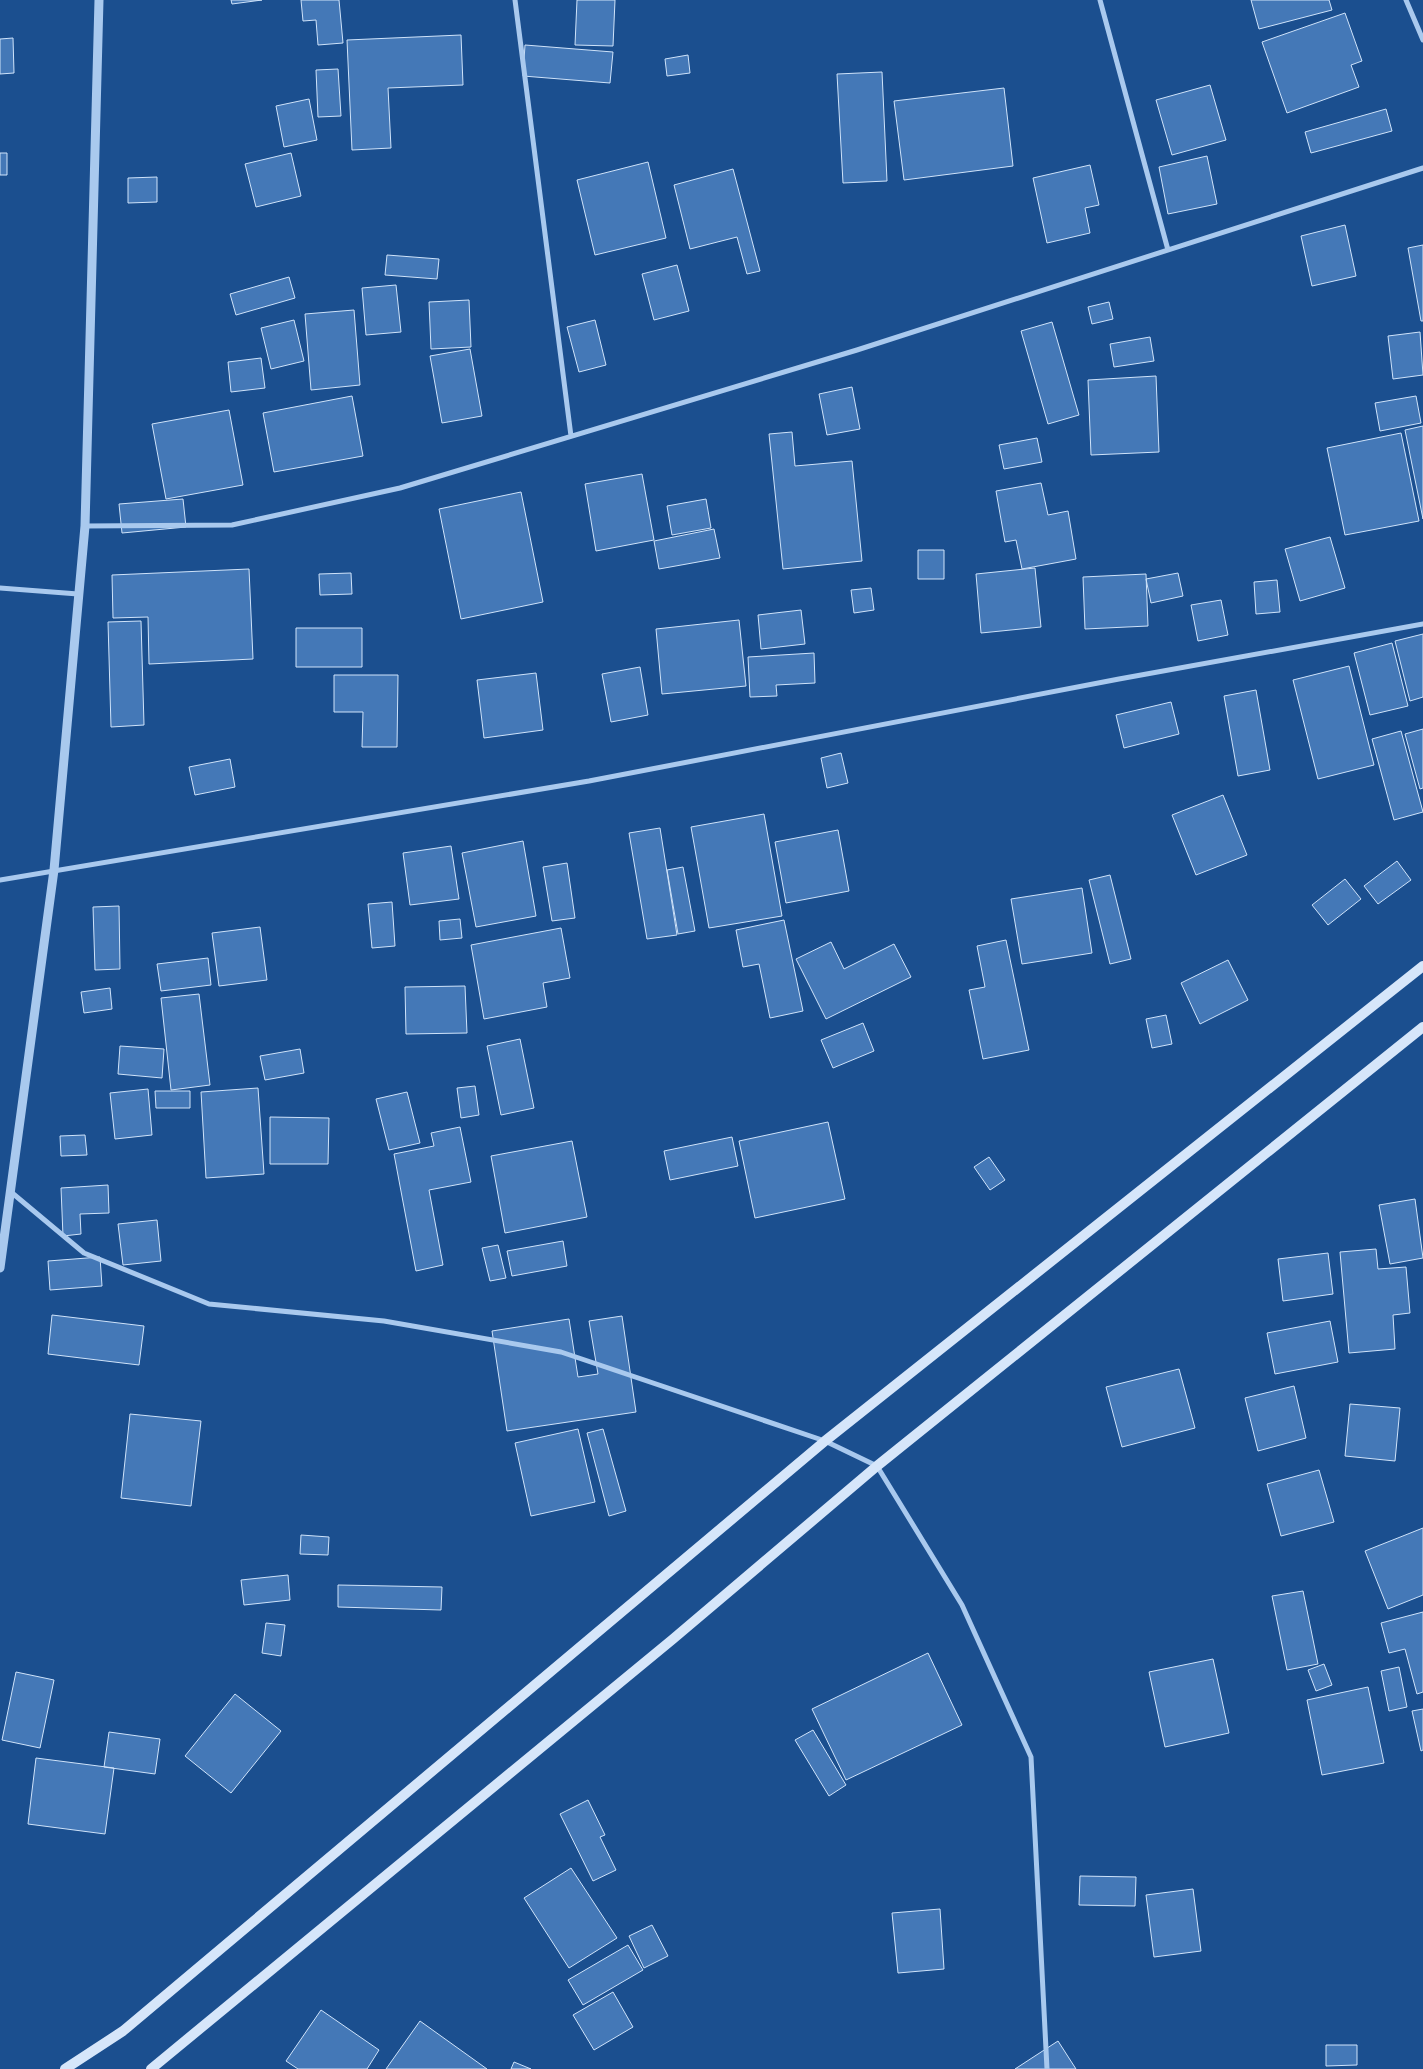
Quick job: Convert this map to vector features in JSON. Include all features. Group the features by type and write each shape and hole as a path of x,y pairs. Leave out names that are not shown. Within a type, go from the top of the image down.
{"main road":[{"path":"65,2069 124,2031 825,1441 1423,966"},
{"path":"151,2069 665,1646 876,1466 1423,1027"}],"street":[{"path":"0,1268 54,870 85,526 99,0"},
{"path":"515,0 571,436"},
{"path":"1100,0 1168,250"},
{"path":"1406,0 1423,40"},
{"path":"85,526 232,525 400,488 857,350 1423,168"},
{"path":"0,588 78,594"},
{"path":"0,880 589,781 1119,679 1423,624"},
{"path":"10,1192 84,1253 209,1304 384,1321 561,1352 825,1441 876,1466 962,1605 1031,1757 1047,2069"}],"building":[{"path":"231,0 262,0 232,4"},
{"path":"301,0 339,0 343,43 318,45 316,20 303,21"},
{"path":"577,0 615,0 613,46 575,45"},
{"path":"1251,0 1329,0 1332,10 1259,29"},
{"path":"1345,13 1362,61 1351,65 1359,87 1287,113 1262,42"},
{"path":"461,35 463,85 388,88 391,148 352,150 347,40"},
{"path":"13,38 14,73 0,74 0,39"},
{"path":"525,45 613,52 610,83 523,76"},
{"path":"688,55 690,73 667,76 665,59"},
{"path":"338,69 341,116 318,117 316,70"},
{"path":"882,72 887,181 843,183 837,74"},
{"path":"1210,85 1226,140 1172,155 1156,100"},
{"path":"1004,88 1013,166 904,180 894,101"},
{"path":"309,99 317,140 284,147 276,106"},
{"path":"1386,109 1392,131 1311,153 1305,132"},
{"path":"0,153 7,153 7,175 0,175"},
{"path":"291,153 301,196 256,207 245,164"},
{"path":"1207,156 1217,204 1168,214 1159,167"},
{"path":"648,162 666,238 595,255 577,180"},
{"path":"1090,165 1099,205 1085,208 1090,233 1047,243 1033,178"},
{"path":"733,169 760,271 747,274 737,237 690,249 674,185"},
{"path":"157,177 157,202 128,203 128,178"},
{"path":"1345,225 1356,276 1312,286 1301,236"},
{"path":"1423,245 1423,321 1421,321 1408,248"},
{"path":"387,255 439,259 437,279 385,275"},
{"path":"677,265 689,311 654,320 642,274"},
{"path":"289,277 295,298 236,315 230,294"},
{"path":"396,285 401,332 366,335 362,288"},
{"path":"469,300 471,347 431,349 429,302"},
{"path":"1109,302 1113,319 1092,324 1088,307"},
{"path":"354,310 360,385 311,390 305,314"},
{"path":"294,320 304,361 271,369 261,328"},
{"path":"595,320 606,365 579,372 567,327"},
{"path":"1052,322 1079,415 1048,424 1021,331"},
{"path":"1420,332 1423,375 1393,379 1388,336"},
{"path":"1150,337 1154,361 1114,367 1110,344"},
{"path":"470,349 482,416 442,423 430,356"},
{"path":"261,358 265,388 231,392 228,362"},
{"path":"1156,376 1159,452 1091,455 1088,380"},
{"path":"852,387 860,429 827,435 819,394"},
{"path":"352,396 363,456 274,472 263,413"},
{"path":"1416,396 1421,423 1380,431 1375,403"},
{"path":"229,410 243,485 166,499 152,424"},
{"path":"1423,426 1423,519 1405,430"},
{"path":"792,432 795,466 852,461 862,561 783,569 769,434"},
{"path":"1401,433 1419,521 1345,535 1327,448"},
{"path":"1037,438 1042,462 1004,469 999,445"},
{"path":"642,474 654,540 596,551 585,484"},
{"path":"1041,483 1048,515 1068,511 1076,559 1022,569 1016,540 1005,542 996,491"},
{"path":"521,492 543,602 461,619 439,509"},
{"path":"183,499 186,527 122,533 119,504"},
{"path":"706,499 711,528 672,535 667,506"},
{"path":"714,529 720,558 659,569 654,541"},
{"path":"1330,537 1345,588 1300,601 1285,549"},
{"path":"918,550 944,550 944,579 918,579"},
{"path":"1035,568 1041,627 981,633 976,574"},
{"path":"249,569 253,659 149,664 148,617 113,618 112,575"},
{"path":"351,573 352,594 320,595 319,574"},
{"path":"1178,573 1183,596 1151,603 1146,579"},
{"path":"1146,574 1148,626 1085,629 1083,577"},
{"path":"1277,580 1280,612 1256,614 1254,582"},
{"path":"871,588 874,610 854,613 851,590"},
{"path":"1221,600 1228,635 1198,641 1191,605"},
{"path":"801,610 805,644 761,649 758,615"},
{"path":"739,620 746,686 662,694 656,629"},
{"path":"141,621 144,725 111,727 108,622"},
{"path":"296,628 362,628 362,667 296,667"},
{"path":"1423,634 1423,697 1410,701 1395,641"},
{"path":"1392,643 1408,706 1370,715 1354,653"},
{"path":"814,653 815,683 776,685 777,696 750,697 748,657"},
{"path":"1349,666 1374,765 1318,779 1293,680"},
{"path":"640,667 648,715 611,722 602,674"},
{"path":"536,673 543,730 484,738 477,680"},
{"path":"334,675 398,675 397,747 362,747 363,712 334,712"},
{"path":"1256,690 1270,770 1238,776 1224,696"},
{"path":"1171,702 1179,734 1124,748 1116,715"},
{"path":"1423,729 1423,788 1420,789 1405,734"},
{"path":"1401,731 1423,812 1394,820 1372,739"},
{"path":"841,753 848,783 827,788 821,758"},
{"path":"230,759 235,787 195,795 189,767"},
{"path":"1223,795 1247,855 1196,875 1172,815"},
{"path":"764,814 782,916 709,928 691,827"},
{"path":"660,828 677,935 647,939 629,833"},
{"path":"838,830 849,891 786,903 775,842"},
{"path":"523,841 536,916 476,927 462,853"},
{"path":"451,846 459,899 410,905 403,853"},
{"path":"1397,861 1411,880 1378,904 1364,886"},
{"path":"567,863 575,918 552,921 543,867"},
{"path":"683,867 695,931 678,934 667,870"},
{"path":"1110,875 1131,959 1110,964 1089,880"},
{"path":"1345,879 1361,899 1328,925 1312,905"},
{"path":"1082,888 1092,953 1022,964 1011,899"},
{"path":"392,902 395,946 372,948 368,904"},
{"path":"119,906 120,969 95,970 93,907"},
{"path":"460,919 462,938 440,940 439,921"},
{"path":"784,920 803,1011 770,1018 759,964 743,967 736,930"},
{"path":"260,927 267,980 219,986 212,933"},
{"path":"561,928 570,978 543,983 547,1007 484,1019 471,945"},
{"path":"1006,940 1029,1050 983,1059 969,990 985,987 977,946"},
{"path":"831,942 844,969 894,944 911,977 826,1019 796,959"},
{"path":"208,958 211,985 161,991 157,964"},
{"path":"1228,960 1248,1000 1200,1024 1181,983"},
{"path":"465,986 467,1033 406,1034 405,987"},
{"path":"110,988 112,1009 84,1013 81,992"},
{"path":"199,994 210,1085 171,1090 161,998"},
{"path":"1166,1015 1172,1044 1152,1048 1146,1019"},
{"path":"863,1023 874,1051 833,1068 821,1040"},
{"path":"520,1039 534,1108 501,1115 487,1046"},
{"path":"120,1046 164,1049 162,1078 118,1074"},
{"path":"300,1049 304,1073 265,1080 260,1056"},
{"path":"475,1086 479,1115 461,1118 457,1088"},
{"path":"258,1088 264,1174 206,1178 201,1092"},
{"path":"148,1089 152,1135 115,1139 110,1093"},
{"path":"155,1091 190,1091 190,1108 156,1108"},
{"path":"407,1092 420,1143 389,1150 376,1099"},
{"path":"270,1117 329,1118 328,1164 270,1164"},
{"path":"828,1122 845,1199 755,1218 739,1141"},
{"path":"460,1127 471,1182 429,1190 443,1265 416,1271 394,1154 434,1146 431,1133"},
{"path":"85,1135 87,1155 61,1156 60,1136"},
{"path":"732,1137 738,1166 670,1180 664,1151"},
{"path":"572,1141 587,1217 505,1233 491,1156"},
{"path":"989,1157 1005,1180 990,1190 974,1167"},
{"path":"108,1185 109,1213 80,1214 81,1234 63,1236 61,1188"},
{"path":"1415,1199 1423,1258 1390,1264 1379,1205"},
{"path":"157,1220 161,1261 123,1265 118,1224"},
{"path":"563,1241 567,1266 512,1276 507,1251"},
{"path":"498,1245 506,1278 490,1281 482,1248"},
{"path":"1376,1249 1378,1269 1406,1267 1410,1313 1393,1315 1395,1349 1349,1353 1340,1252"},
{"path":"1328,1253 1333,1294 1283,1301 1278,1259"},
{"path":"100,1257 102,1286 50,1290 48,1261"},
{"path":"52,1315 144,1326 139,1365 48,1354"},
{"path":"622,1316 636,1412 507,1431 492,1331 569,1319 578,1377 598,1374 589,1321"},
{"path":"1330,1321 1338,1362 1275,1374 1267,1333"},
{"path":"1179,1369 1195,1428 1122,1447 1106,1387"},
{"path":"1294,1386 1306,1438 1258,1451 1245,1398"},
{"path":"1350,1404 1400,1408 1395,1461 1345,1456"},
{"path":"130,1414 201,1421 191,1506 121,1498"},
{"path":"578,1429 595,1502 531,1516 515,1443"},
{"path":"603,1429 626,1511 609,1516 587,1433"},
{"path":"1319,1470 1334,1522 1281,1536 1267,1484"},
{"path":"1423,1528 1423,1595 1388,1609 1365,1551"},
{"path":"301,1535 329,1537 328,1555 300,1554"},
{"path":"288,1575 290,1600 244,1605 241,1580"},
{"path":"338,1585 442,1587 441,1610 338,1607"},
{"path":"1303,1591 1318,1664 1287,1670 1272,1596"},
{"path":"1423,1612 1423,1692 1417,1694 1405,1649 1389,1653 1381,1623"},
{"path":"266,1623 285,1625 281,1656 262,1653"},
{"path":"928,1653 962,1725 846,1780 812,1709"},
{"path":"1213,1659 1229,1733 1165,1747 1149,1672"},
{"path":"1324,1664 1332,1685 1316,1691 1308,1670"},
{"path":"1399,1667 1407,1707 1389,1711 1381,1671"},
{"path":"16,1672 54,1680 40,1748 2,1740"},
{"path":"1368,1687 1384,1763 1322,1775 1307,1700"},
{"path":"235,1694 281,1731 231,1793 185,1756"},
{"path":"1423,1709 1423,1750 1421,1751 1412,1711"},
{"path":"813,1730 846,1785 829,1796 795,1740"},
{"path":"109,1732 160,1739 155,1774 104,1767"},
{"path":"36,1758 114,1768 105,1834 28,1824"},
{"path":"588,1800 605,1835 600,1837 616,1870 593,1881 560,1814"},
{"path":"571,1868 617,1938 569,1968 524,1898"},
{"path":"1080,1876 1136,1877 1135,1906 1079,1905"},
{"path":"1193,1889 1201,1951 1154,1957 1146,1895"},
{"path":"940,1909 944,1969 898,1973 892,1913"},
{"path":"652,1925 668,1956 644,1968 629,1936"},
{"path":"628,1945 643,1970 583,2005 568,1980"},
{"path":"613,1992 633,2027 594,2050 573,2015"},
{"path":"321,2010 379,2050 367,2069 298,2069 286,2061"},
{"path":"420,2021 487,2069 386,2069"},
{"path":"1058,2041 1076,2069 1015,2069"},
{"path":"1326,2045 1357,2045 1357,2065 1326,2066"},
{"path":"514,2062 531,2069 511,2069"}]}
